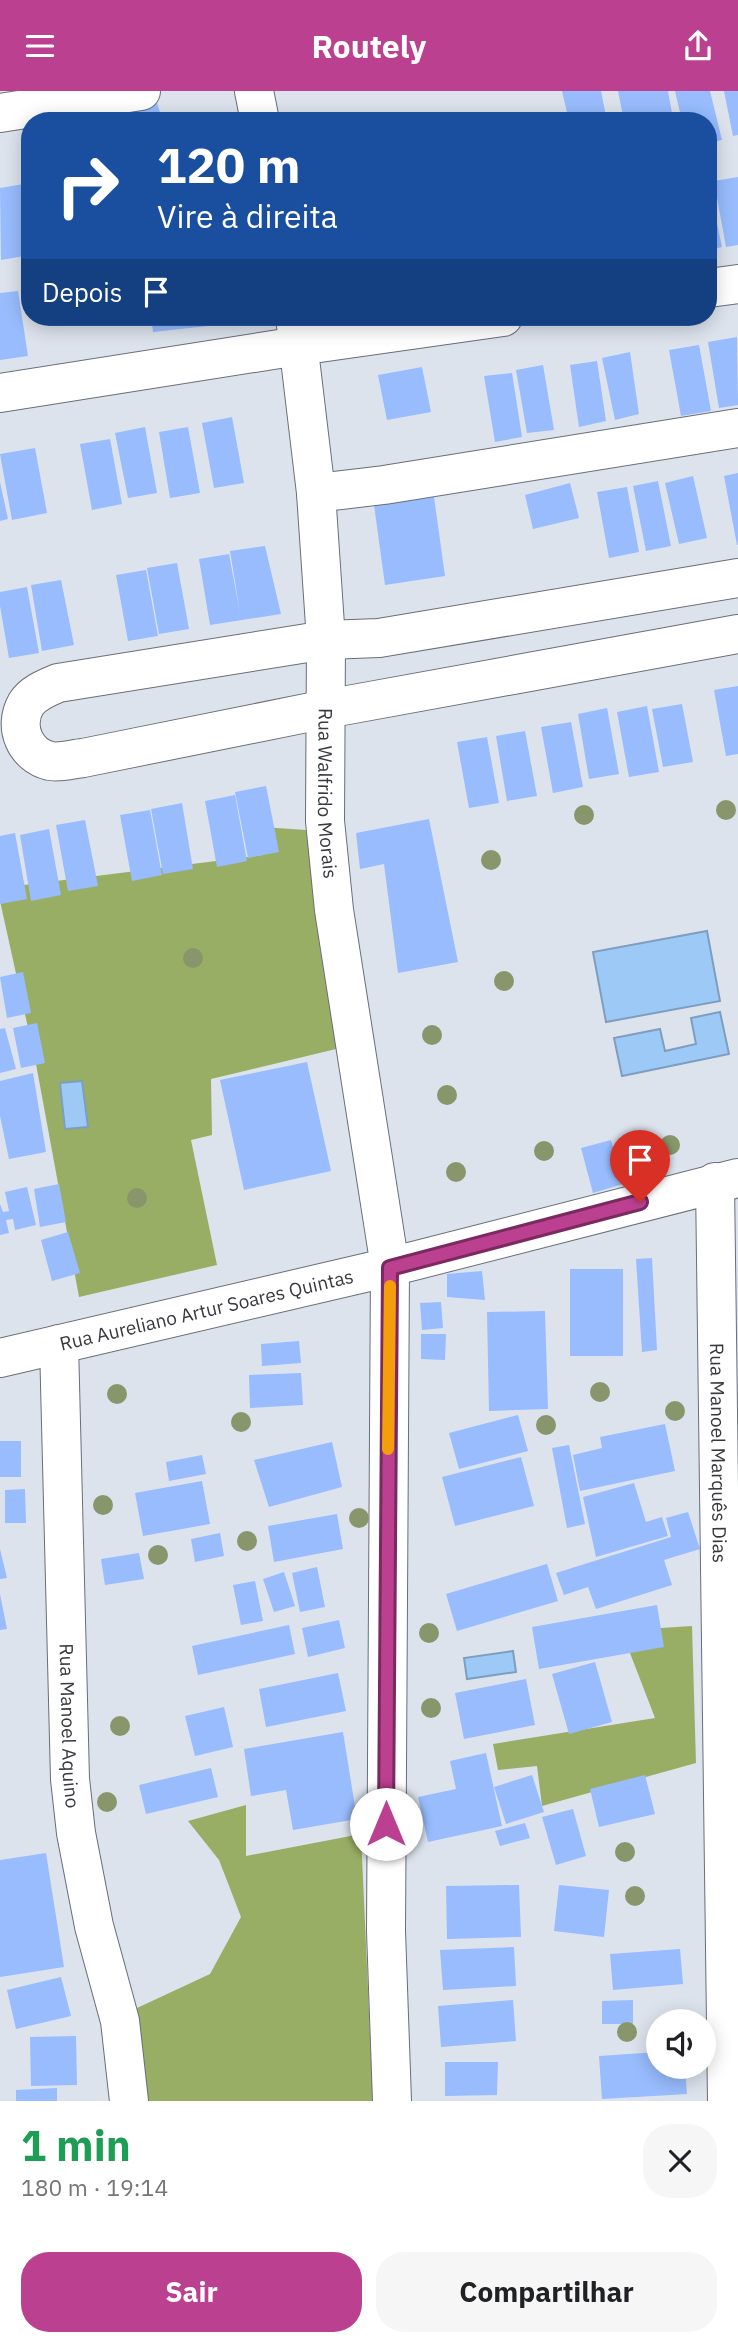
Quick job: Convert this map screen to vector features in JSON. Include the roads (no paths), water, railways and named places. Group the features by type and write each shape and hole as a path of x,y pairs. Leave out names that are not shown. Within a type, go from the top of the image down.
{"street":[{"path":"0,113 141,91"},
{"path":"254,91 258,112"},
{"path":"717,287 738,283"},
{"path":"0,393 297,331 371,326"},
{"name":"Rua Walfrido Morais","path":"297,331 316,493 326,640 325,821 334,910 390,1268 386,1931 392,2101"},
{"path":"316,493 384,485 738,428"},
{"path":"738,578 379,638 326,640 58,683 37,692 26,704 22,717 22,734 26,747 36,755 52,761 83,758 326,709 738,634"},
{"name":"Rua Aureliano Artur Soares Quintas","path":"0,1358 390,1268 727,1180"},
{"name":"Rua Manoel Marquês Dias","path":"727,1180 727,2101"},
{"name":"Rua Manoel Aquino","path":"59,1344 70,1779 76,1833 94,1926 120,2021 129,2101"}],"water":[{"path":"707,931 720,1001 606,1022 593,952"},
{"path":"720,1012 729,1054 622,1076 614,1038 660,1029 665,1051 696,1044 691,1018"},
{"path":"82,1081 88,1127 65,1129 60,1083"},
{"path":"513,1651 516,1672 467,1679 464,1658"}]}
